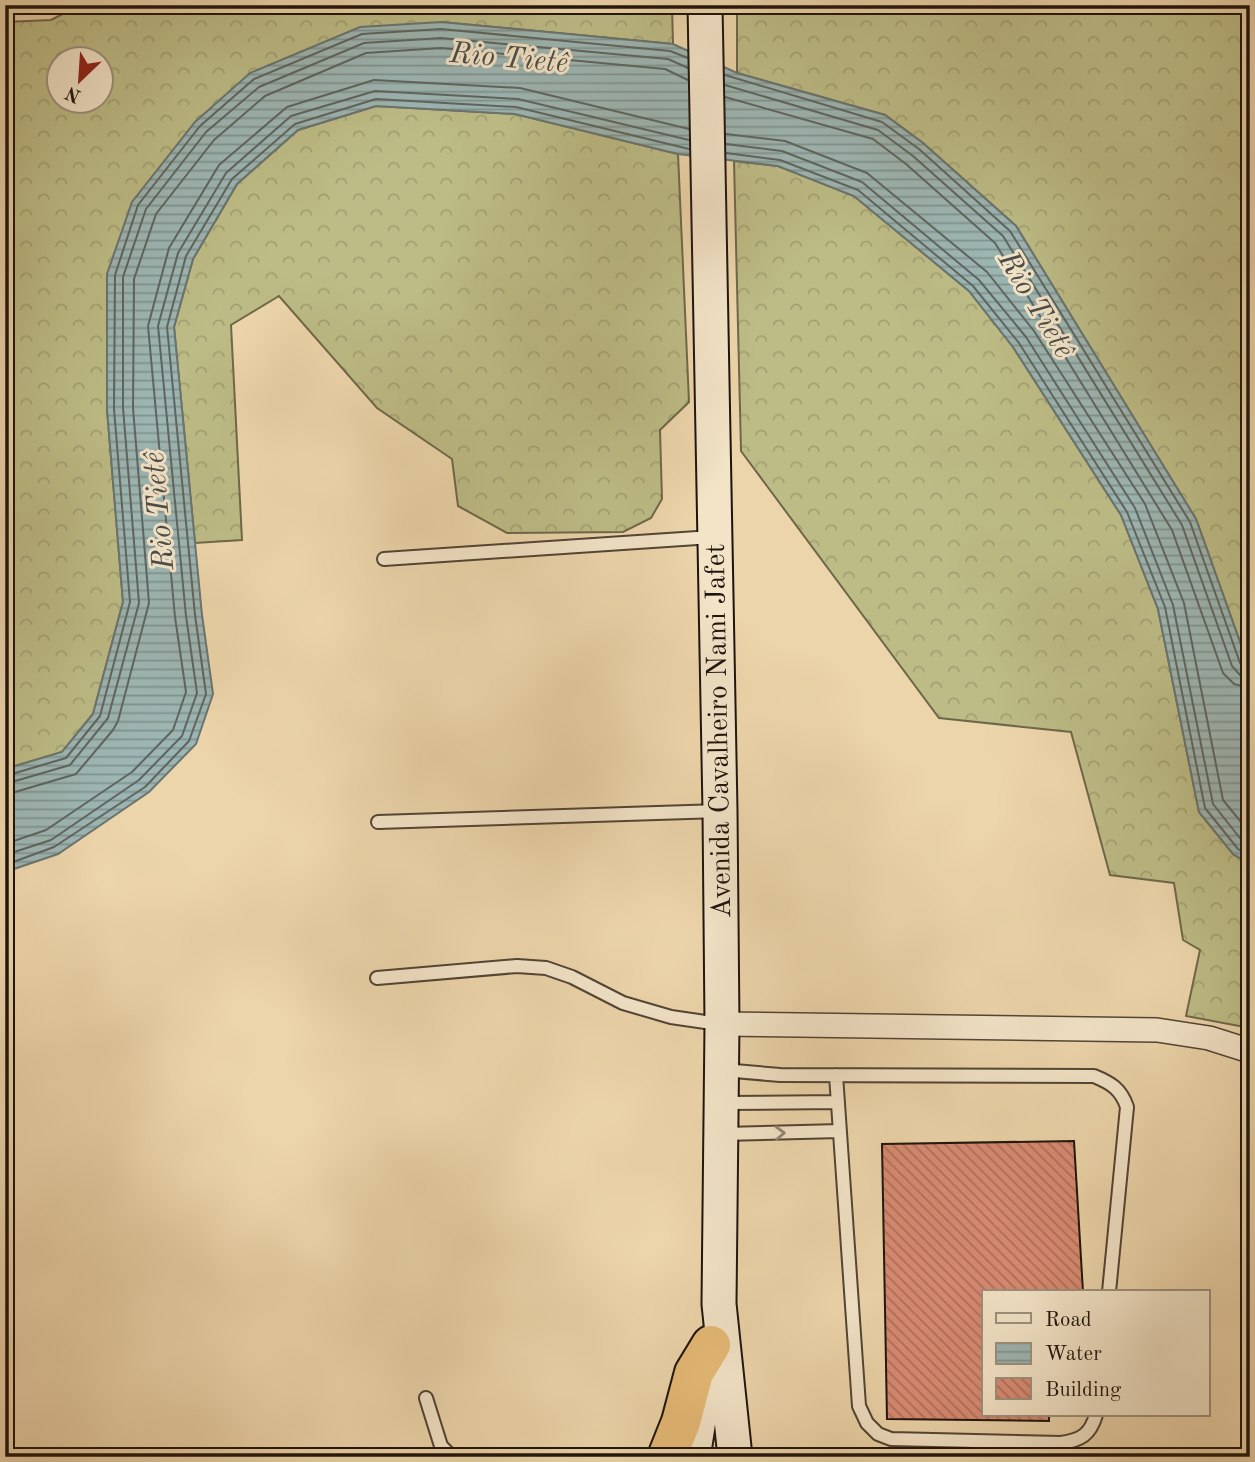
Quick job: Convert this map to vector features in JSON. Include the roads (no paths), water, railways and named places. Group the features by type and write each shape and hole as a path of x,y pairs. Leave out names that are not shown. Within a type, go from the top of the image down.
{"highway":[{"path":"667,1457 681,1422 694,1373 711,1345"}],"main road":[{"name":"Avenida Cavalheiro Nami Jafet","path":"705,5 720,811 722,1070 719,1304 735,1457"},
{"path":"693,1457 719,1304"}],"street":[{"path":"722,1024 1157,1030 1209,1038 1250,1051"}],"lane":[{"path":"384,559 714,537"},
{"path":"378,822 720,811"},
{"path":"377,978 517,966 546,968 572,977 623,1003 671,1017 722,1024"},
{"path":"722,1070 836,1075 1094,1076 1112,1084 1122,1093 1128,1107 1109,1290"},
{"path":"836,1075 854,1358 859,1406 867,1423 878,1434 891,1439 1061,1443 1079,1440 1092,1430 1097,1416"},
{"path":"720,1118 838,1102"},
{"path":"720,1118 840,1131"},
{"path":"426,1398 441,1446 452,1457"}],"water":[{"name":"Rio Tietê","path":"441,22 673,44 737,73 885,115 923,143 1016,226 1196,519 1250,670 1250,864 1233,854 1199,812 1158,609 1121,515 1013,347 969,291 854,196 778,166 678,154 515,114 376,106 298,130 237,184 193,259 174,327 202,615 213,694 196,744 149,792 58,854 5,872 5,769 62,752 93,714 123,602 107,409 107,274 132,202 195,122 250,73 360,27"}]}
